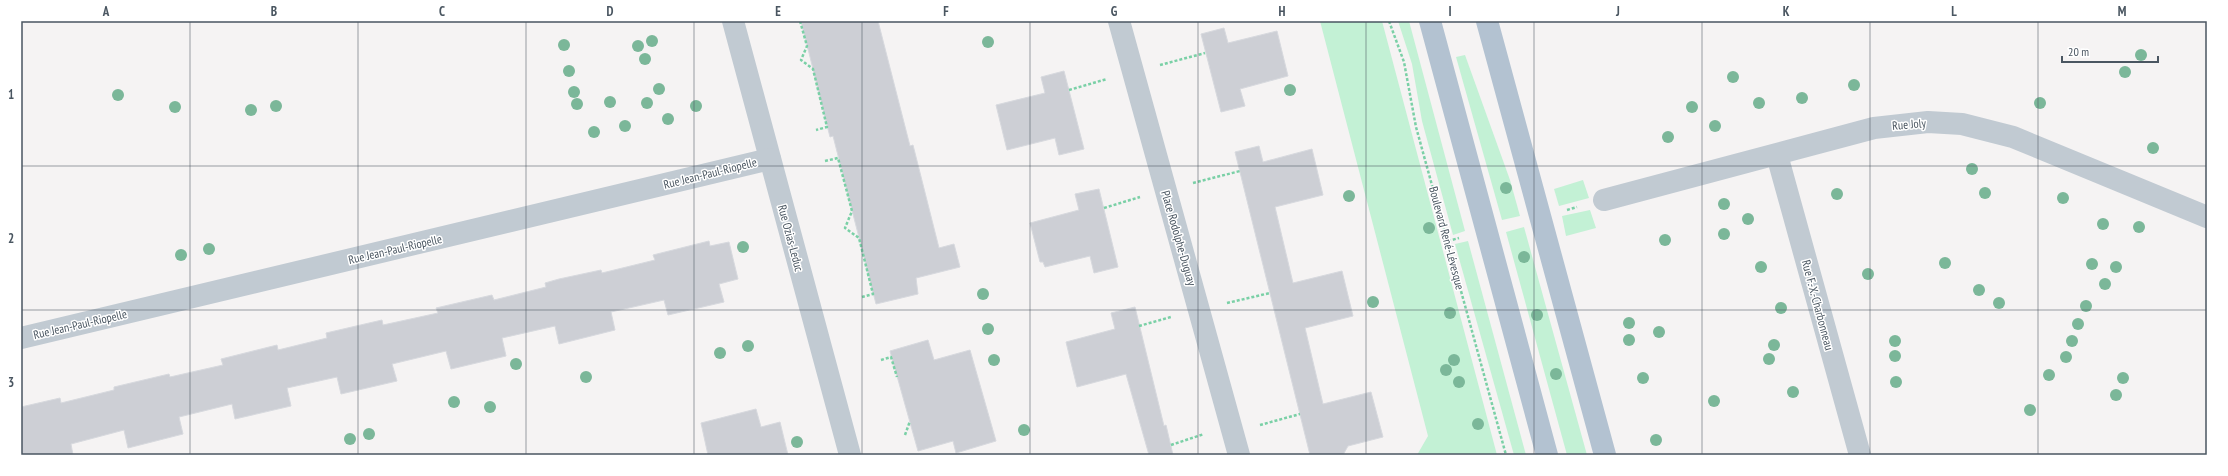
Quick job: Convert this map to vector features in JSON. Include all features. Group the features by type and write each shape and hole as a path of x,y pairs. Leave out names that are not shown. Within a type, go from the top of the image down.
{"main road":[{"path":"1430,21 1547,455"},
{"path":"1487,21 1605,455"}],"street":[{"name":"Rue Ozias-Leduc","path":"733,21 850,455"},
{"name":"Place Rodolphe-Duguay","path":"1120,21 1239,455"},
{"name":"Rue Joly","path":"1594,202 1777,155 1874,128 1928,122 1962,124 2012,137 2207,217"},
{"name":"Rue F.-X.-Charbonneau","path":"1777,155 1860,455"},
{"name":"Rue Jean-Paul-Riopelle","path":"21,338 770,159"}],"path":[{"path":"800,21 807,46 801,60 813,69 828,127 816,130"},
{"name":"Boulevard René-Lévesque","path":"1389,21 1404,62 1416,127 1506,455"},
{"path":"1069,90 1205,53"},
{"path":"826,161 838,158 852,211 845,228 858,238 873,294 862,297"},
{"path":"1565,210 1594,202"},
{"path":"1448,241 1466,236"},
{"path":"881,360 891,357 898,377"},
{"path":"1171,445 1232,429 1300,414"},
{"path":"905,435 910,420"}],"green space":[{"path":"1320,21 1382,21 1497,455 1417,455 1428,436"},
{"path":"1398,21 1409,21 1465,231 1453,235 1422,121 1412,64"},
{"path":"1465,55 1510,180 1520,216 1502,220 1456,57"},
{"path":"1583,180 1589,198 1559,206 1554,189"},
{"path":"1590,210 1596,228 1566,236 1562,216"},
{"path":"1524,227 1587,455 1567,455 1506,232"},
{"path":"1468,241 1526,455 1514,455 1455,244"}],"building":[{"path":"801,21 878,21 910,146 913,145 939,248 954,244 960,267 916,278 918,294 876,304 833,136 830,137"},
{"path":"1224,28 1228,43 1277,31 1288,76 1240,89 1245,106 1221,112 1201,34"},
{"path":"1064,71 1084,149 1059,155 1055,138 1007,150 996,105 1045,93 1041,77"},
{"path":"1259,146 1263,162 1312,149 1323,195 1275,207 1293,283 1342,271 1353,316 1305,328 1323,404 1371,392 1383,437 1348,446 1343,455 1310,455 1235,152"},
{"path":"1099,189 1118,267 1094,273 1090,256 1045,267 1043,262 1040,262 1030,223 1079,210 1075,194"},
{"path":"709,241 710,246 729,242 738,279 719,284 724,302 668,315 664,300 611,312 615,330 559,344 555,326 502,338 506,356 451,369 446,351 392,364 397,381 341,394 337,377 287,388 291,406 235,419 232,404 179,417 183,434 128,448 124,430 71,444 73,455 21,455 21,407 60,398 61,403 114,390 114,387 169,374 170,377 223,365 221,359 277,345 278,350 327,338 326,333 382,320 383,325 438,313 436,308 492,295 494,300 546,287 545,283 559,279 601,270 602,273 655,260 653,255"},
{"path":"1135,307 1164,426 1166,425 1173,455 1149,455 1126,374 1077,387 1066,342 1115,329 1111,313"},
{"path":"928,340 934,360 970,350 996,441 956,453 953,441 918,451 890,351"},
{"path":"756,409 761,427 780,422 788,455 708,455 701,423"}]}
